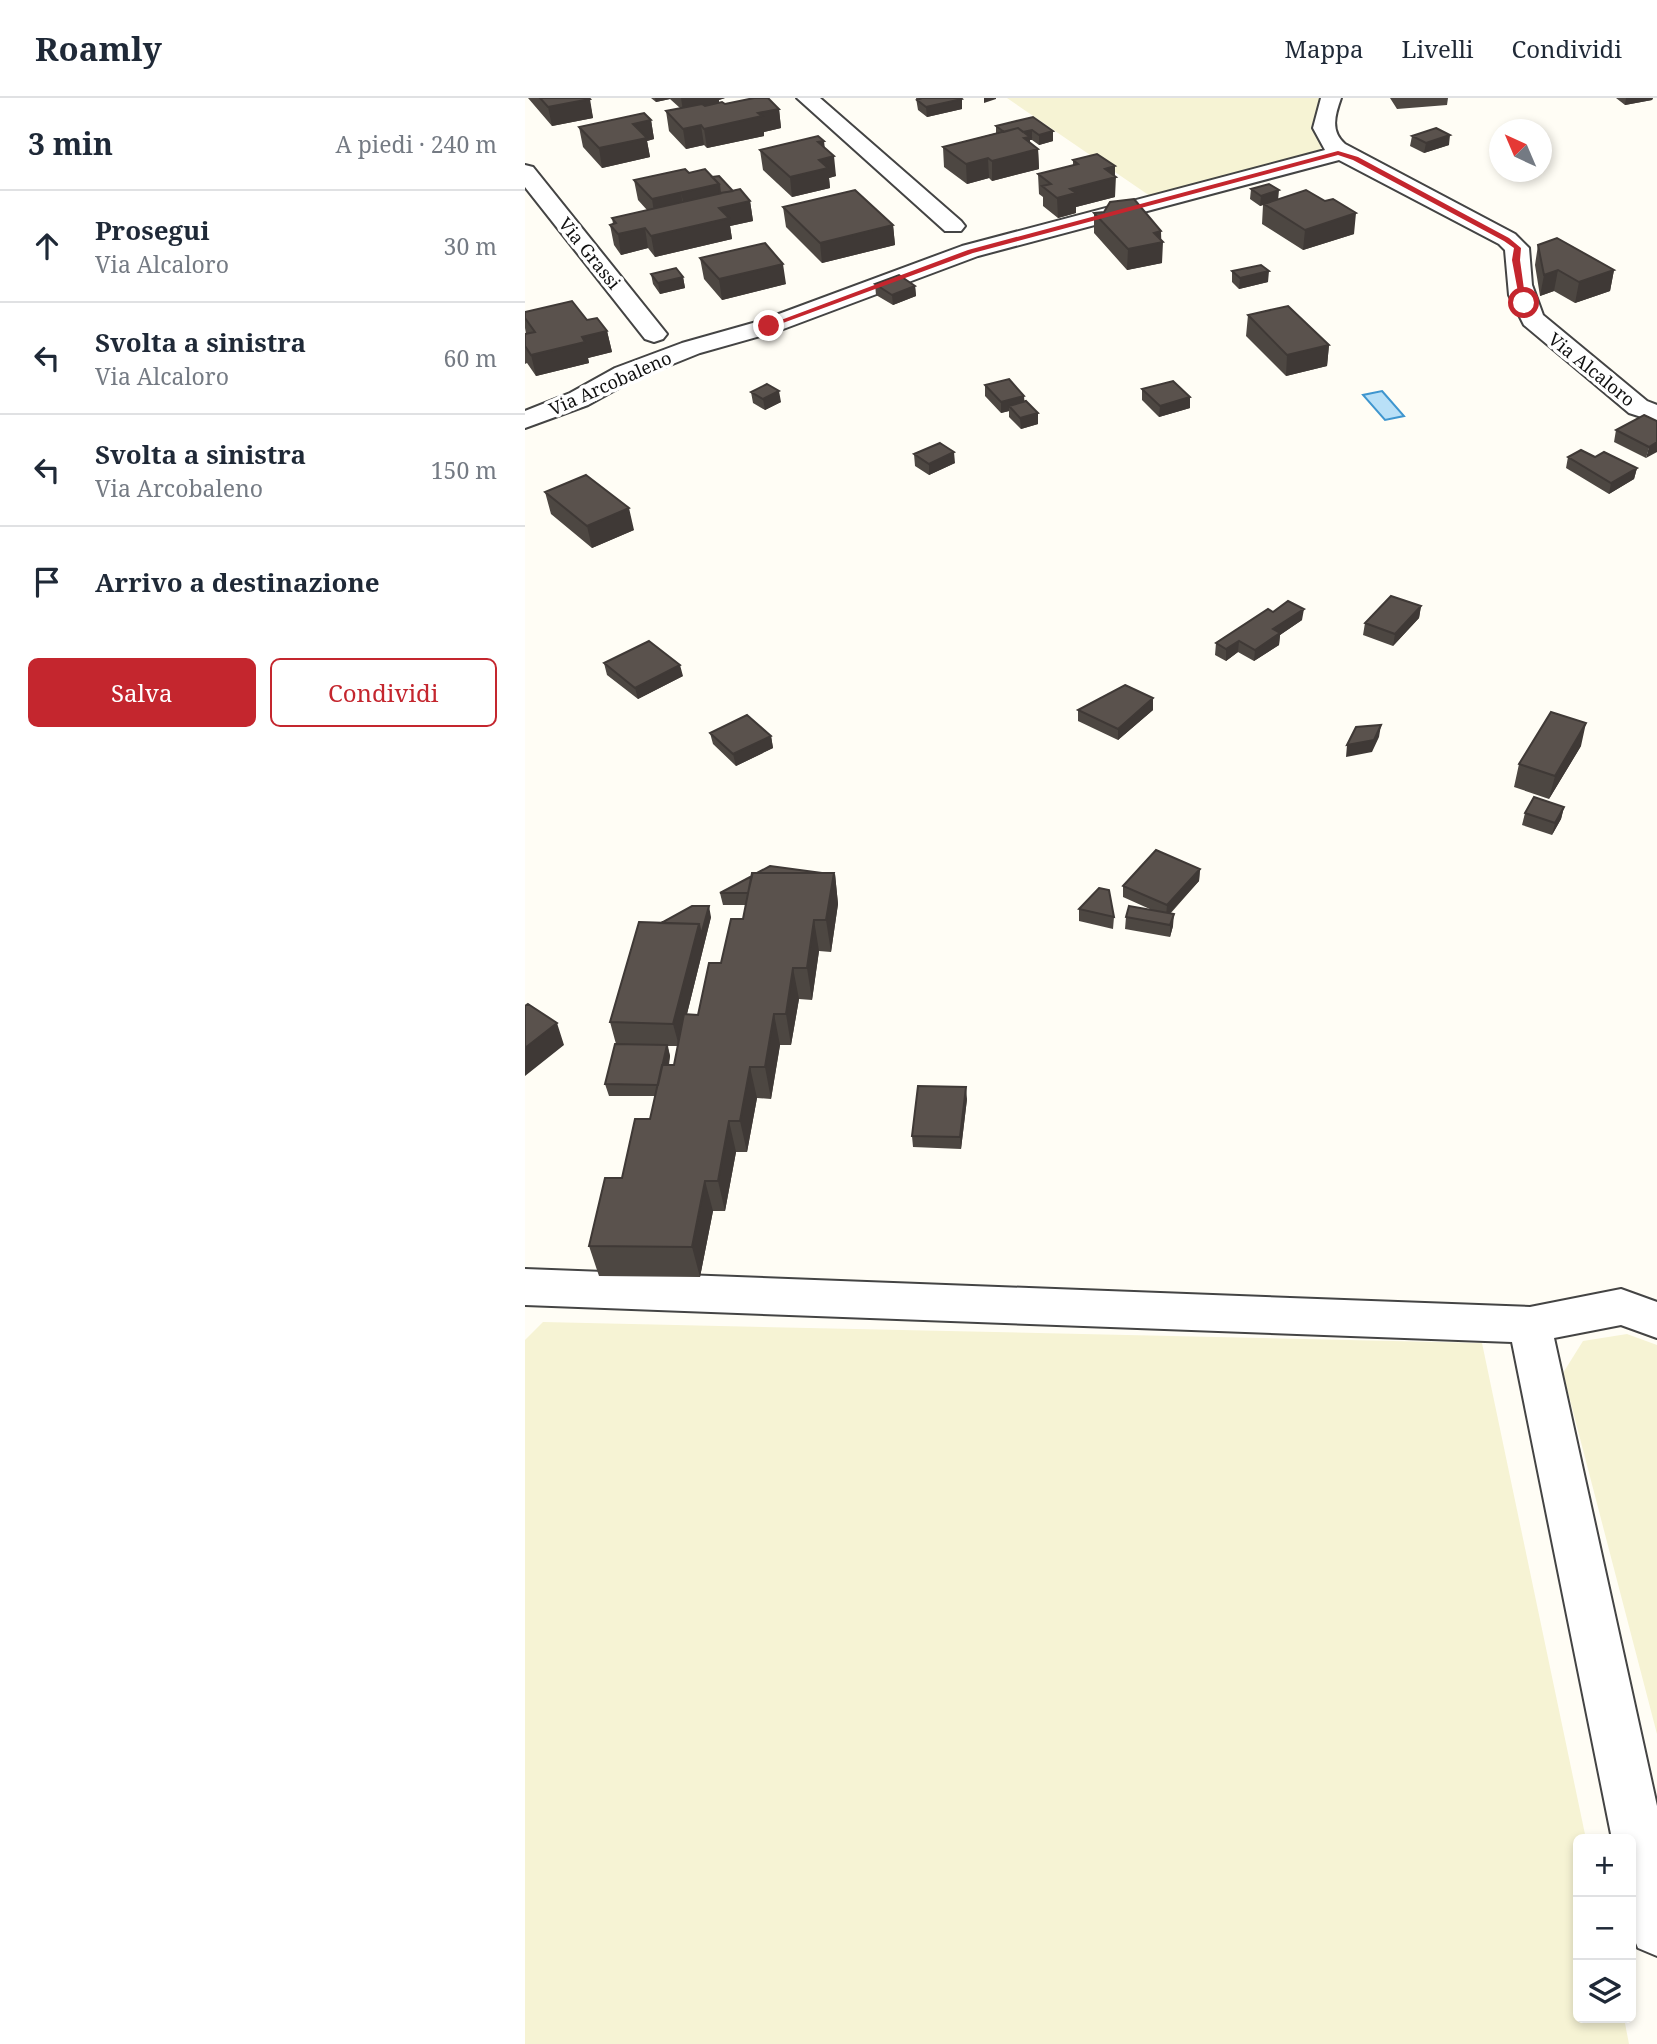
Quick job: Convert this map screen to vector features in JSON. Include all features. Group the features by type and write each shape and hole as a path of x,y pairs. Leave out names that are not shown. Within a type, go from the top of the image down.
{"street":[{"path":"807,98 953,226"},
{"path":"1331,98 1324,127 1328,139 1338,153"},
{"name":"Via Alcaloro","path":"1338,153 1356,159 1507,239 1517,248 1516,260 1524,303 1533,320 1638,407 1657,414"},
{"name":"Via Arcobaleno","path":"525,420 579,399 624,374 691,348 769,326 970,251 1338,153"},
{"name":"Via Grassi","path":"525,172 654,334"},
{"path":"525,1287 1530,1325 1621,1307 1657,1321"},
{"path":"1530,1325 1657,1929"}],"shaded area":[{"path":"1007,98 1325,98 1318,135 1322,145 1320,150 1296,159 1150,196"},
{"path":"543,1322 1482,1343 1585,1834 1573,1834 1573,2023 1625,2023 1629,2044 525,2044 525,1340"},
{"path":"1627,1334 1657,1345 1657,1734 1563,1373 1583,1341"}],"water":[{"path":"1382,391 1404,416 1385,420 1363,395"}],"building":[{"path":"540,98 589,98 590,99 548,107"},
{"path":"768,98 779,109 758,113 762,116 704,129 701,125 683,129 666,111 702,104 725,104"},
{"path":"962,99 926,107 917,100"},
{"path":"644,113 651,120 633,124 647,138 599,148 579,127"},
{"path":"1033,117 1053,131 1039,135 1032,130 1023,132 1018,128 1004,132 996,126"},
{"path":"1018,128 1030,137 1024,138 1038,149 992,161 988,158 966,164 943,147"},
{"path":"1436,128 1450,135 1426,143 1412,136"},
{"path":"818,136 824,141 818,142 834,156 819,160 828,168 790,177 760,150"},
{"path":"1097,154 1115,166 1105,169 1116,177 1070,189 1076,193 1057,198 1042,186 1051,184 1038,174 1078,164 1073,160"},
{"path":"685,169 689,173 705,169 719,184 652,199 634,180"},
{"path":"719,176 733,191 720,193 719,184 712,177"},
{"path":"1269,184 1279,190 1261,196 1251,189"},
{"path":"740,189 750,201 719,208 729,218 651,236 645,228 618,234 610,225 616,223 612,218"},
{"path":"855,190 893,225 820,243 783,207"},
{"path":"1306,190 1325,201 1333,199 1356,213 1305,230 1264,204"},
{"path":"1134,199 1161,231 1154,233 1163,242 1128,249 1094,213 1104,212 1110,202"},
{"path":"1557,238 1614,270 1579,282 1558,270 1544,275 1538,245"},
{"path":"765,243 783,264 719,279 700,258"},
{"path":"1261,265 1269,271 1240,278 1232,271"},
{"path":"676,268 683,277 658,283 651,274"},
{"path":"899,275 915,286 892,295 875,284"},
{"path":"572,301 587,320 597,318 607,331 582,337 585,342 531,355 525,346 525,334 535,332 525,318 525,312"},
{"path":"1288,306 1329,345 1287,355 1248,315"},
{"path":"1009,379 1024,396 1001,402 985,385"},
{"path":"1173,381 1190,397 1160,406 1142,389"},
{"path":"767,384 779,391 763,399 751,392"},
{"path":"1026,401 1038,413 1020,418 1009,406"},
{"path":"1644,415 1657,421 1657,442 1649,447 1616,430"},
{"path":"940,443 954,452 929,464 914,454"},
{"path":"1581,450 1595,457 1604,452 1637,468 1611,483 1568,457"},
{"path":"586,475 629,508 587,526 545,492"},
{"path":"1391,596 1421,606 1395,634 1365,623"},
{"path":"1288,601 1304,609 1273,629 1280,633 1255,650 1239,641 1226,649 1216,643 1268,609 1273,612"},
{"path":"649,641 680,665 635,688 604,663"},
{"path":"1125,685 1153,698 1118,729 1078,710"},
{"path":"1551,712 1586,723 1555,776 1519,764"},
{"path":"747,715 771,736 733,754 710,733"},
{"path":"1381,725 1374,740 1347,745 1356,727"},
{"path":"1534,797 1564,807 1555,823 1525,813"},
{"path":"1156,850 1200,869 1167,905 1123,886"},
{"path":"770,866 822,873 757,873"},
{"path":"752,873 834,873 826,920 814,920 807,968 793,968 786,1014 774,1014 765,1067 750,1067 740,1121 729,1121 718,1181 705,1181 692,1247 589,1246 605,1178 622,1178 635,1119 650,1119 662,1065 674,1065 684,1014 698,1015 709,963 721,963 731,919 743,919"},
{"path":"752,876 748,893 720,893"},
{"path":"1099,888 1109,890 1114,917 1079,909"},
{"path":"692,906 709,906 701,935 699,924 661,923"},
{"path":"1129,906 1174,914 1170,925 1126,917"},
{"path":"639,922 699,924 673,1024 610,1022"},
{"path":"528,1004 557,1023 525,1048 525,1006"},
{"path":"615,1044 667,1045 658,1085 605,1084"},
{"path":"918,1086 966,1087 960,1137 912,1136"}],"route":[{"path":"769,326 970,251 1338,153 1356,159 1507,239 1517,248 1516,260 1524,303"}]}
